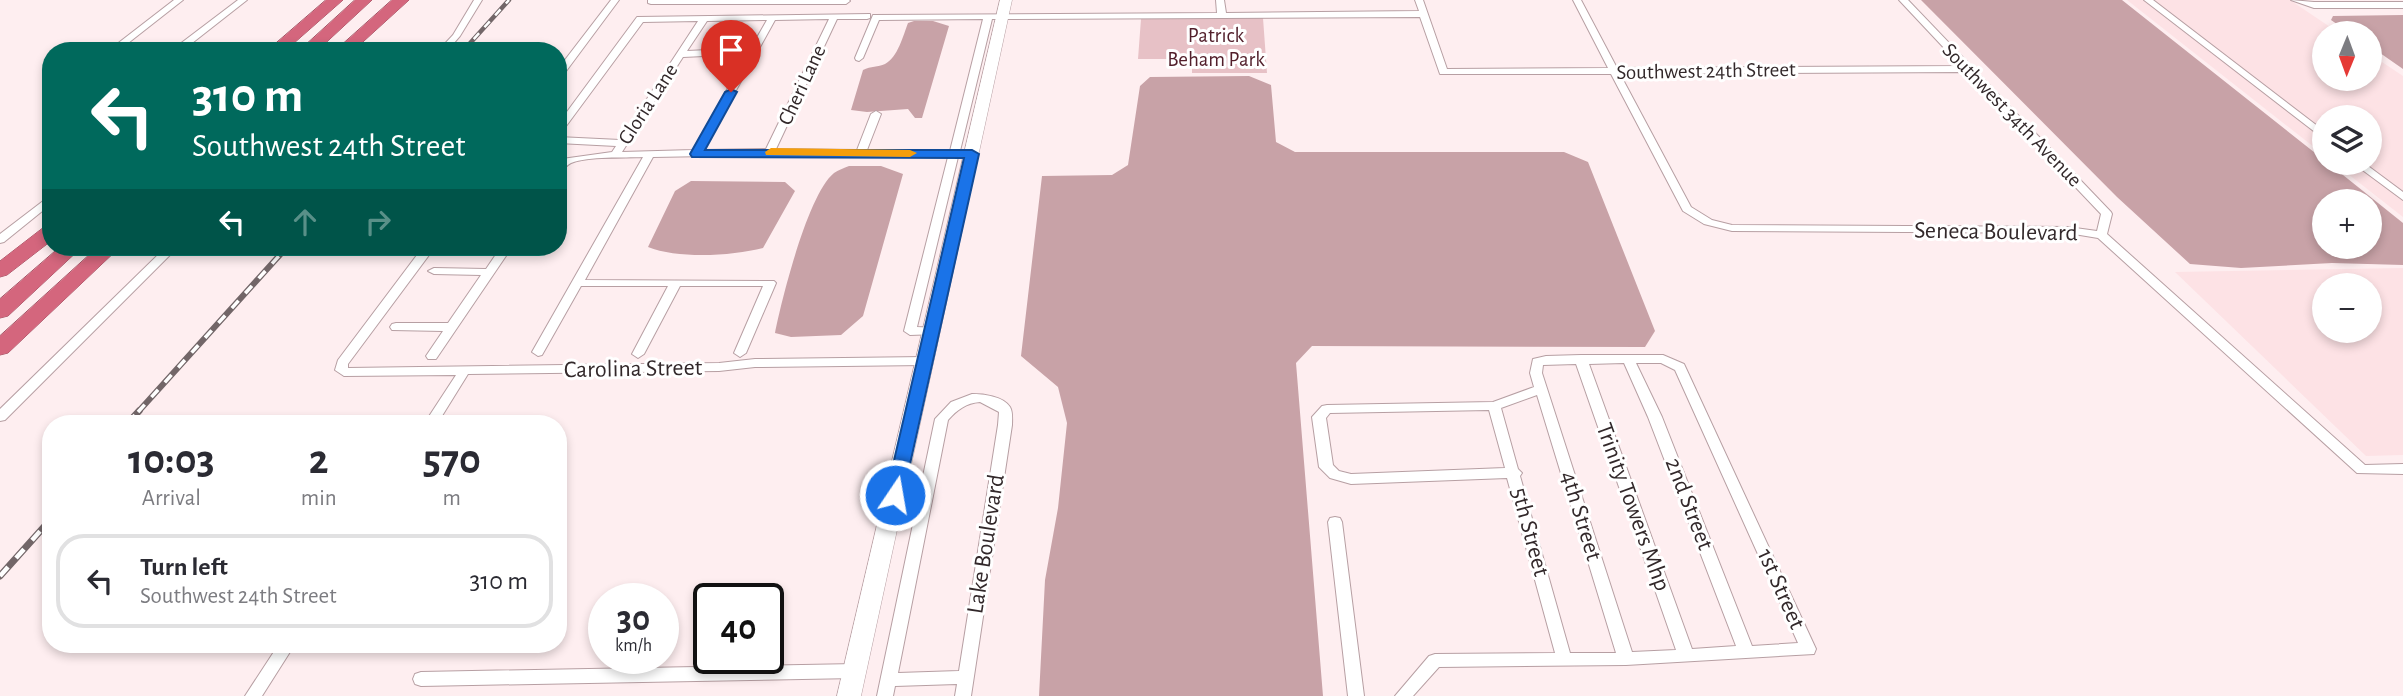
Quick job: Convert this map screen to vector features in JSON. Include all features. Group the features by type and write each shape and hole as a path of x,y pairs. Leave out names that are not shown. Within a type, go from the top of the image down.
{"highway":[{"path":"292,42 320,0"},
{"path":"293,42 335,0"},
{"path":"294,42 348,0"},
{"path":"317,42 363,0"},
{"path":"331,42 377,0"},
{"path":"353,42 401,0"},
{"path":"0,271 42,237"},
{"path":"0,293 42,256"},
{"path":"0,311 62,256"},
{"path":"2,342 83,256"},
{"path":"2,342 100,256"}],"street":[{"path":"123,42 179,0"},
{"path":"188,42 243,0"},
{"path":"450,42 478,0"},
{"path":"567,64 615,0"},
{"path":"1220,0 1222,16"},
{"path":"1419,0 1443,72"},
{"path":"1577,0 1617,73"},
{"name":"Southwest 34th Avenue","path":"1902,0 2107,214 2101,235"},
{"path":"2148,0 2312,127"},
{"path":"651,1 847,1"},
{"name":"Cheri Lane","path":"770,152 847,1"},
{"path":"2300,1 2403,5"},
{"path":"933,331 910,331 952,154 999,10"},
{"path":"849,696 972,154 999,10"},
{"path":"567,119 640,19 872,17 999,10 1222,16 1423,14"},
{"path":"859,58 872,17"},
{"name":"Gloria Lane","path":"615,155 704,18"},
{"path":"696,154 772,18"},
{"path":"681,54 754,51"},
{"name":"Southwest 24th Street","path":"1443,72 1969,69"},
{"name":"Seneca Boulevard","path":"1617,73 1687,209 1708,222 1732,228 2068,230 2101,235 2362,470 2403,469"},
{"path":"861,153 876,114"},
{"path":"567,140 623,143"},
{"path":"567,164 615,155 770,152 972,154"},
{"path":"538,352 649,156"},
{"path":"2374,175 2403,197"},
{"path":"0,240 42,205"},
{"path":"0,417 163,256"},
{"name":"Carolina Street","path":"422,256 342,363 341,370 352,373 463,373 925,360"},
{"path":"432,356 499,256"},
{"path":"434,271 487,272"},
{"path":"576,283 770,282 740,354"},
{"path":"638,354 676,283"},
{"path":"396,327 450,327"},
{"name":"Trinity Towers Mhp","path":"1581,359 1686,655"},
{"name":"2nd Street","path":"1628,359 1655,417 1746,651"},
{"name":"1st Street","path":"1403,696 1435,661 1626,659 1808,649 1680,367 1662,359 1541,360 1535,366 1536,373"},
{"path":"436,415 463,373"},
{"name":"4th Street","path":"1536,373 1626,659"},
{"path":"1515,473 1352,479 1335,475 1326,467 1319,417 1327,409 1494,406 1542,389"},
{"path":"965,677 887,688 942,419 950,408 970,397 993,400 1005,410"},
{"name":"5th Street","path":"1494,406 1515,473 1564,658"},
{"name":"Lake Boulevard","path":"963,696 1005,425 1005,410"},
{"path":"1335,522 1356,696"},
{"path":"253,696 281,653"},
{"path":"421,679 856,671"}],"shaded area":[{"path":"1921,0 2122,0 2312,150 2312,175 2343,175 2360,189 2312,189 2312,259 2382,259 2382,206 2403,223 2403,265 2332,263 2241,268 2190,264 2117,197"},
{"path":"2127,0 2290,0 2321,21 2312,21 2312,91 2382,91 2382,62 2403,76 2403,217 2382,201 2382,189 2367,189 2349,175 2382,175 2382,105 2312,105 2312,146"},
{"path":"2403,15 2403,69 2382,54 2382,21 2332,21 2333,16"},
{"path":"933,21 949,26 922,118 915,118 908,109 867,112 851,110 863,70 890,61 900,46 908,23"},
{"path":"1249,76 1271,85 1276,142 1295,152 1564,152 1588,162 1655,331 1645,347 1312,346 1296,363 1323,696 1039,696 1045,580 1058,508 1067,423 1058,387 1021,356 1042,176 1112,175 1128,165 1140,86 1150,77"},
{"path":"849,166 881,166 903,174 863,316 841,335 791,337 775,333 797,248 815,202 824,184 834,173"},
{"path":"691,181 785,182 795,191 763,248 736,253 689,255 648,247 675,191"},
{"path":"2403,268 2403,455 2366,456 2175,272"}],"green space":[{"name":"Patrick Beham Park","path":"1263,18 1267,73 1192,73 1192,59 1138,59 1141,19"}],"railway":[{"path":"471,42 509,0"},
{"path":"138,412 279,256"},
{"path":"135,415 139,411"},
{"path":"0,576 42,529"}],"slow traffic":[{"path":"771,152 910,153"}],"route":[{"path":"731,92 696,154 972,154 895,495"}]}
